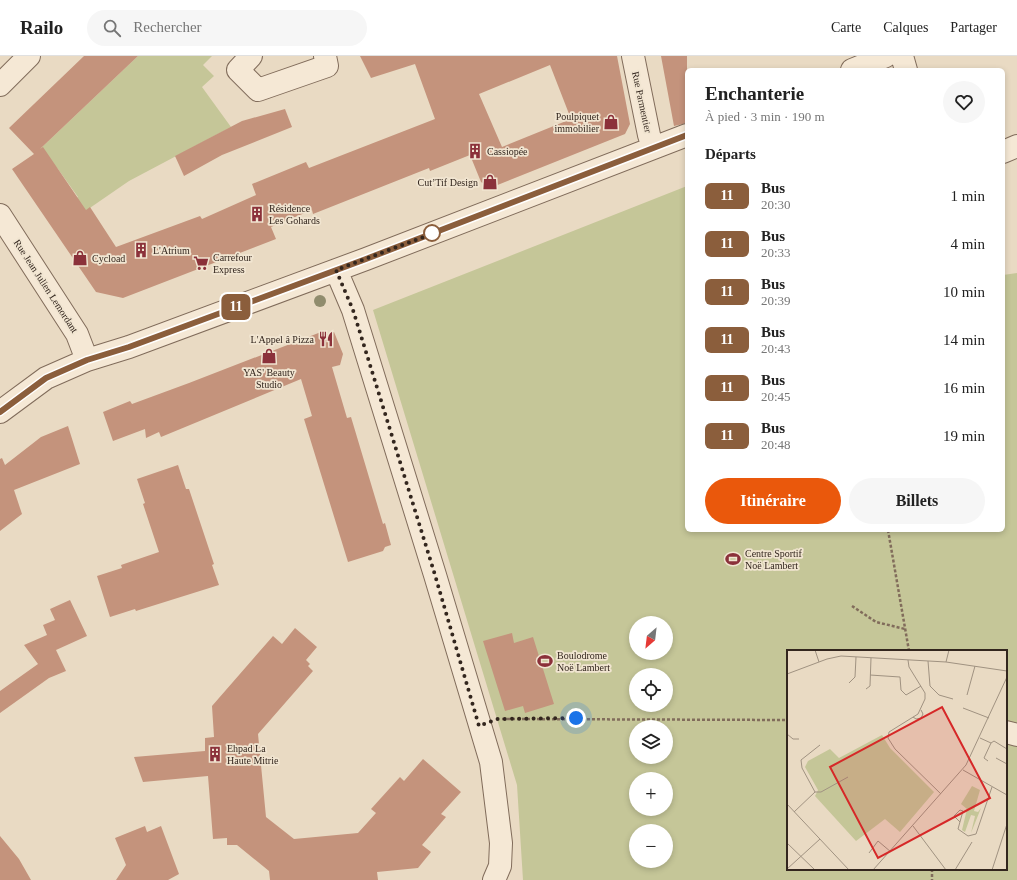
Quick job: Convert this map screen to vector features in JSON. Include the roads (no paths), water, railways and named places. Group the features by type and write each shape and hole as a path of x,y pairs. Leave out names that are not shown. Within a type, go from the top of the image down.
{"street":[{"path":"0,85 29,56"},
{"path":"251,56 238,70 258,90 327,66 325,56"},
{"name":"Rue Parmentier","path":"633,56 647,130 653,148"},
{"path":"857,68 886,56"},
{"path":"902,56 905,68"},
{"path":"0,412 46,378 87,360 129,347 336,270 685,136"},
{"path":"1005,151 1017,146"},
{"name":"Rue Jean Julien Lemordant","path":"0,215 77,334 87,360"},
{"path":"336,270 353,310 435,575 493,775 501,843 500,866 494,880"},
{"path":"1007,732 1017,735"}],"place":[{"name":"Poulpiquet immobilier","path":"611,122"},
{"name":"Cassiopée","path":"475,151"},
{"name":"Cut’Tif Design","path":"490,182"},
{"name":"Résidence Les Gohards","path":"257,214"},
{"name":"L'Atrium","path":"141,250"},
{"name":"Cycload","path":"80,258"},
{"name":"Carrefour Express","path":"201,263"},
{"name":"L'Appel â Pizza","path":"326,339"},
{"name":"YAS' Beauty Studio","path":"269,356"},
{"name":"Centre Sportif Noë Lambert","path":"733,559"},
{"name":"Boulodrome Noë Lambert","path":"545,661"},
{"name":"Ehpad La Haute Mitrie","path":"215,754"}]}
